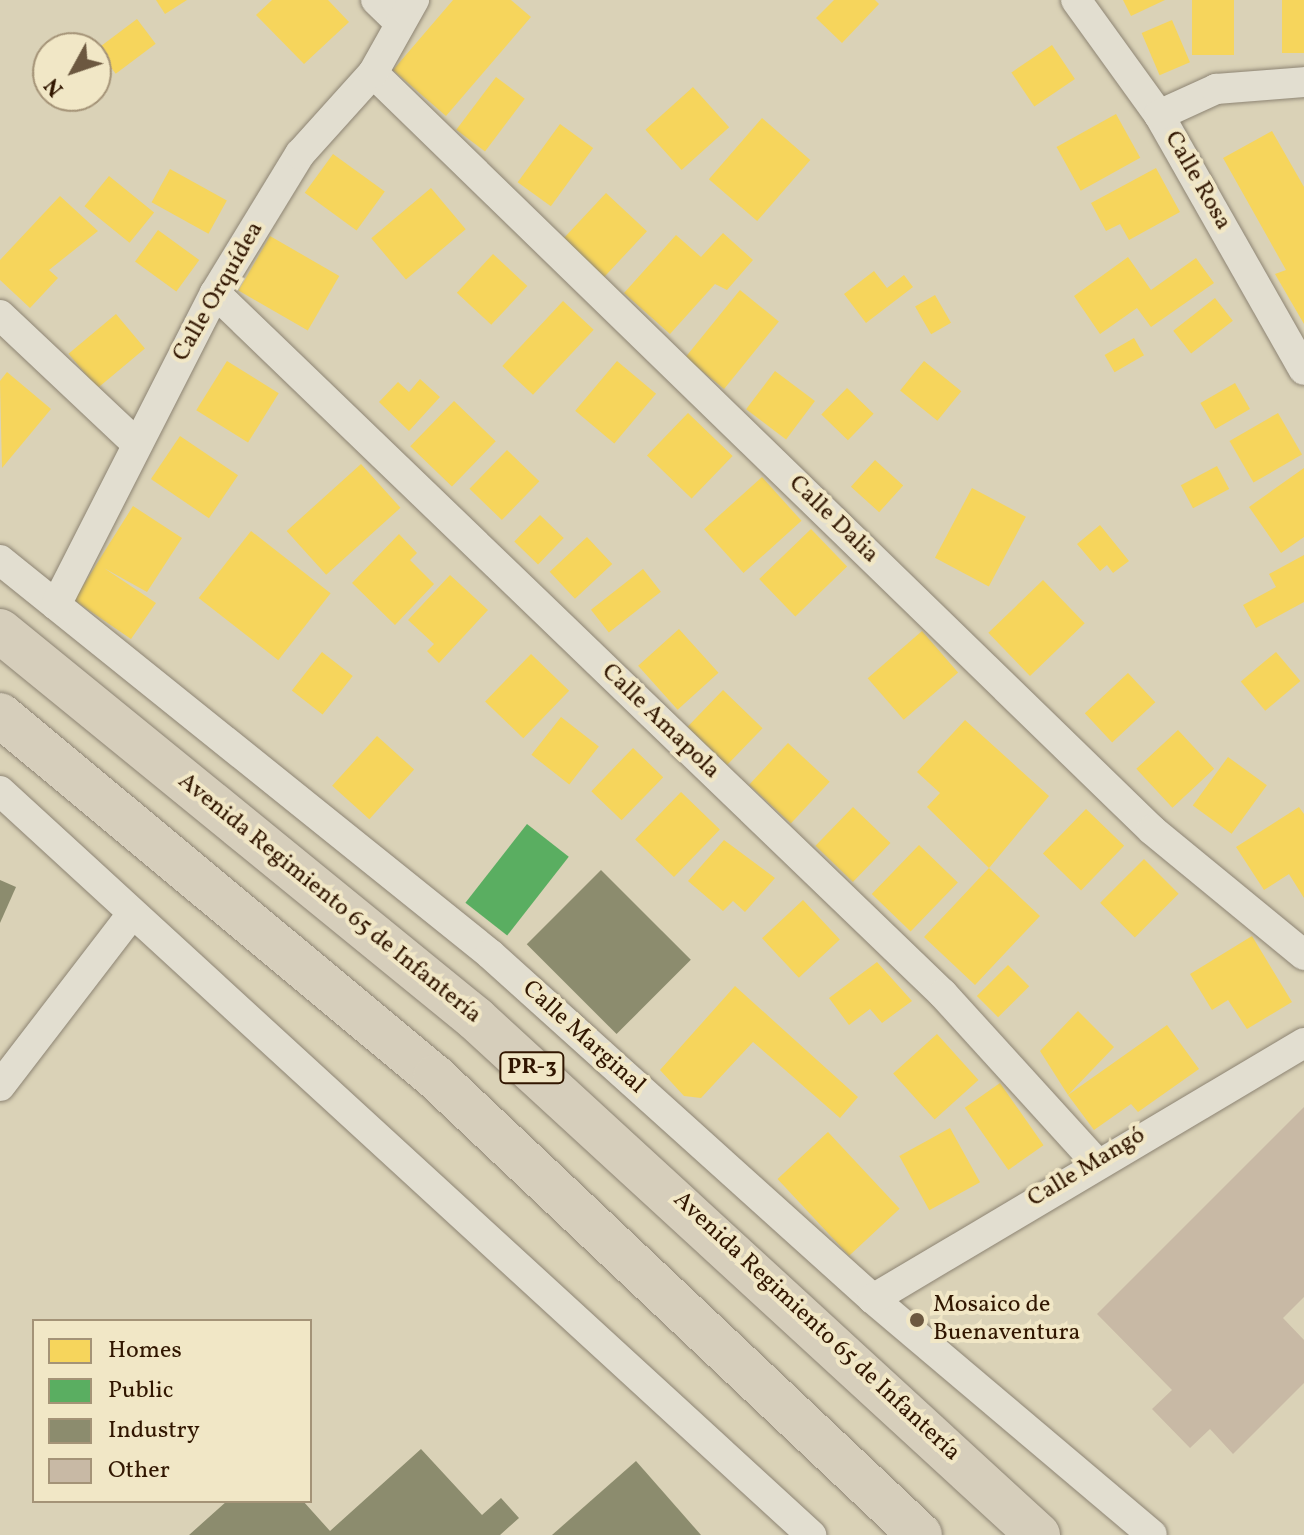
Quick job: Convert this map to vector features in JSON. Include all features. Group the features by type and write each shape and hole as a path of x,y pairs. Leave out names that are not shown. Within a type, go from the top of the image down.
{"main road":[{"name":"Avenida Regimiento 65 de Infantería","path":"0,631 476,1019 1038,1535"},
{"name":"PR-3","path":"0,715 435,1077 920,1535"}],"street":[{"path":"376,0 407,11"},
{"name":"Calle Rosa","path":"1076,0 1159,115 1304,370"},
{"name":"Calle Orquídea","path":"56,605 215,293 300,154 373,73 407,11"},
{"name":"Calle Dalia","path":"373,73 1152,830 1304,955"},
{"path":"1159,115 1216,89 1304,82"},
{"name":"Calle Amapola","path":"215,293 943,994 1095,1161"},
{"path":"0,315 136,443"},
{"name":"Calle Marginal","path":"0,560 490,954 873,1299 1152,1535"},
{"path":"0,791 811,1535"},
{"path":"0,1086 132,914"},
{"name":"Calle Mangó","path":"873,1299 1095,1161 1304,1043"}],"building: Homes":[{"path":"156,0 187,0 165,14"},
{"path":"272,0 328,0 349,22 304,64 256,15"},
{"path":"453,0 511,0 531,17 446,116 393,70"},
{"path":"834,0 875,0 879,4 842,43 816,18"},
{"path":"1123,0 1165,0 1131,16"},
{"path":"1192,0 1234,0 1234,55 1192,55"},
{"path":"1282,0 1304,0 1304,53 1282,53"},
{"path":"137,19 156,44 116,74 112,69 112,38"},
{"path":"1172,20 1190,62 1160,75 1142,33"},
{"path":"1052,45 1075,79 1034,106 1011,72"},
{"path":"496,77 525,99 485,151 456,130"},
{"path":"693,87 729,127 682,170 645,130"},
{"path":"1116,114 1140,158 1081,191 1057,147"},
{"path":"762,118 810,160 757,221 709,179"},
{"path":"560,124 593,148 551,206 518,182"},
{"path":"1272,131 1304,187 1304,324 1275,274 1286,270 1223,158"},
{"path":"333,154 385,192 357,230 305,193"},
{"path":"1156,168 1180,212 1129,240 1120,224 1106,231 1091,203"},
{"path":"170,169 227,201 208,234 152,202"},
{"path":"109,176 154,213 130,243 84,206"},
{"path":"431,188 466,229 406,280 371,238"},
{"path":"606,193 647,231 604,277 563,239"},
{"path":"60,196 98,231 49,270 58,278 30,308 0,280 0,260"},
{"path":"158,230 199,260 176,292 135,262"},
{"path":"723,233 753,260 727,290 715,284 670,334 624,293 676,235 701,257"},
{"path":"270,236 339,276 308,331 239,291"},
{"path":"493,254 527,286 491,325 457,293"},
{"path":"1128,257 1151,290 1196,258 1214,283 1151,327 1137,308 1100,334 1074,296"},
{"path":"874,271 887,288 904,275 913,287 866,323 844,294"},
{"path":"740,290 779,321 724,389 685,358"},
{"path":"935,295 951,323 931,334 915,306"},
{"path":"1215,298 1233,321 1191,353 1173,331"},
{"path":"563,301 594,330 533,395 502,366"},
{"path":"116,314 145,348 97,388 69,354"},
{"path":"1134,338 1144,355 1115,372 1105,355"},
{"path":"227,361 279,393 248,443 196,410"},
{"path":"617,361 656,394 614,444 575,411"},
{"path":"924,361 961,391 937,421 900,391"},
{"path":"775,371 815,401 786,439 746,409"},
{"path":"7,372 51,409 2,468 0,381"},
{"path":"420,379 440,397 409,431 379,402 398,382 409,392"},
{"path":"1235,383 1250,409 1215,429 1200,403"},
{"path":"847,388 874,414 848,440 821,415"},
{"path":"454,401 496,441 452,487 410,446"},
{"path":"688,413 733,456 692,499 647,455"},
{"path":"1278,413 1302,455 1254,483 1230,441"},
{"path":"180,436 238,475 209,518 151,479"},
{"path":"507,450 539,481 502,520 469,489"},
{"path":"875,460 903,485 879,512 851,487"},
{"path":"361,464 400,508 326,575 287,531"},
{"path":"1217,466 1229,489 1193,508 1181,485"},
{"path":"1304,468 1304,537 1281,553 1249,507"},
{"path":"762,477 801,521 744,573 704,529"},
{"path":"972,488 1026,517 989,586 935,558"},
{"path":"133,506 182,538 147,592 104,568 156,603 131,639 74,600"},
{"path":"540,515 564,538 538,565 514,542"},
{"path":"1100,525 1129,561 1113,573 1107,565 1100,571 1077,544"},
{"path":"811,529 847,566 795,616 759,579"},
{"path":"251,531 331,593 278,660 199,598"},
{"path":"399,534 417,553 410,560 434,584 395,625 352,583"},
{"path":"587,537 612,564 575,599 550,572"},
{"path":"1304,555 1304,602 1256,628 1243,605 1276,587 1269,574"},
{"path":"643,569 661,592 609,632 591,610"},
{"path":"450,575 488,610 439,663 427,651 434,644 408,620"},
{"path":"1043,580 1085,623 1030,676 988,633"},
{"path":"679,629 718,673 678,710 638,666"},
{"path":"922,631 958,673 904,720 868,678"},
{"path":"322,652 353,676 323,715 292,691"},
{"path":"1276,652 1300,681 1265,711 1241,682"},
{"path":"531,654 569,691 523,738 485,701"},
{"path":"1128,673 1155,702 1112,742 1085,713"},
{"path":"723,690 763,728 727,765 688,727"},
{"path":"561,717 599,747 569,784 531,755"},
{"path":"965,720 1049,796 989,868 927,807 940,793 917,772"},
{"path":"1178,730 1214,769 1172,808 1136,769"},
{"path":"377,736 414,769 369,819 332,786"},
{"path":"788,743 830,782 791,824 749,785"},
{"path":"633,748 663,777 622,820 591,791"},
{"path":"1228,757 1267,785 1232,834 1193,806"},
{"path":"681,792 720,830 674,877 635,839"},
{"path":"853,807 890,843 853,882 815,846"},
{"path":"1299,807 1304,814 1304,898 1289,874 1264,890 1236,847"},
{"path":"1086,809 1124,846 1081,890 1043,854"},
{"path":"724,840 775,878 745,912 733,901 723,911 688,881"},
{"path":"919,845 958,883 911,931 872,894"},
{"path":"1144,859 1179,894 1135,937 1100,903"},
{"path":"989,868 1040,916 975,985 924,937"},
{"path":"803,900 840,939 799,978 762,938"},
{"path":"1252,936 1292,1002 1247,1029 1228,1000 1212,1010 1190,974"},
{"path":"877,962 912,1001 882,1023 870,1009 849,1025 829,998"},
{"path":"1008,965 1029,986 998,1017 977,996"},
{"path":"735,986 858,1097 840,1118 753,1042 701,1098 684,1096 660,1070"},
{"path":"1078,1011 1114,1047 1068,1095 1040,1051"},
{"path":"1167,1025 1199,1069 1138,1112 1131,1104 1094,1130 1068,1095"},
{"path":"937,1034 978,1080 935,1120 893,1073"},
{"path":"1000,1083 1044,1145 1008,1170 965,1108"},
{"path":"950,1128 980,1182 929,1210 899,1156"},
{"path":"828,1132 900,1209 849,1256 778,1179"}],"building: Public":[{"path":"527,824 569,857 507,935 465,903"}],"building: Industry":[{"path":"601,870 691,960 617,1034 527,944"},
{"path":"0,880 16,887 0,923"},
{"path":"421,1449 482,1515 501,1498 519,1518 500,1535 189,1535 225,1503 305,1503 330,1531"},
{"path":"636,1461 701,1535 552,1535"}],"building: Other":[{"path":"1304,1107 1304,1297 1283,1318 1304,1340 1304,1383 1233,1454 1210,1429 1190,1448 1152,1409 1172,1390 1097,1314"}],"place":[{"name":"Mosaico de Buenaventura","path":"917,1320"}]}
